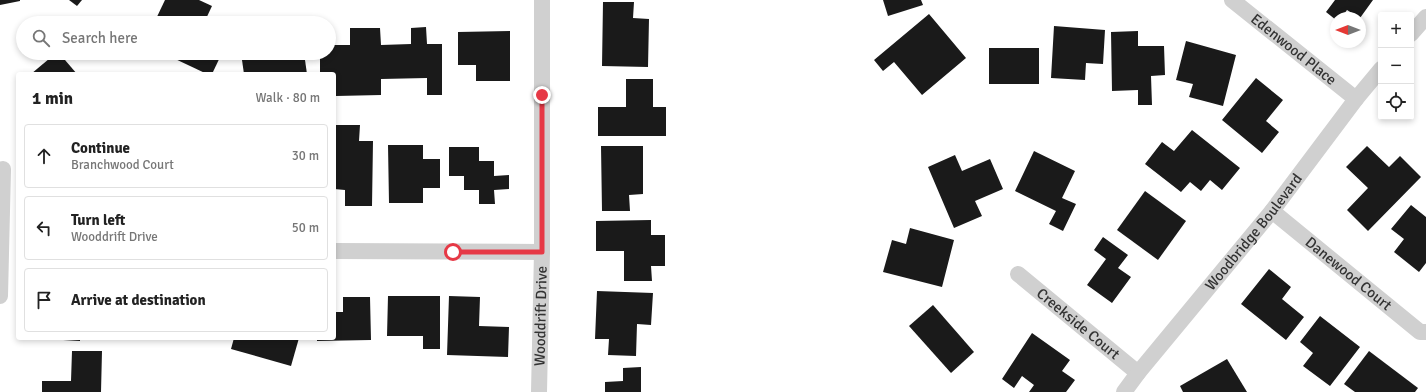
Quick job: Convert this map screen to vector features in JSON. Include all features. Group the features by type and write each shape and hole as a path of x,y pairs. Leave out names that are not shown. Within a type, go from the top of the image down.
{"street":[{"name":"Wooddrift Drive","path":"539,392 542,252 542,0"},
{"name":"Edenwood Place","path":"1232,0 1356,99"},
{"path":"1414,31 1426,17"},
{"name":"Woodbridge Boulevard","path":"1124,392 1272,211 1356,99 1378,73"},
{"path":"0,296 2,169"},
{"name":"Danewood Court","path":"1272,211 1420,332 1426,332"},
{"path":"336,251 542,252"},
{"name":"Creekside Court","path":"1018,274 1138,373"}],"building":[{"path":"0,0 20,0 20,1 0,5"},
{"path":"69,0 82,0 77,6"},
{"path":"165,0 199,0 212,6 207,16 157,16"},
{"path":"883,0 921,0 923,5 888,16"},
{"path":"1335,0 1373,0 1364,12 1350,12 1347,10 1346,12 1330,12 1330,15 1326,12"},
{"path":"603,2 634,2 633,18 649,19 648,67 602,66"},
{"path":"929,14 966,58 922,95 894,62 883,71 874,60"},
{"path":"1054,26 1105,30 1103,64 1086,63 1085,80 1051,78"},
{"path":"426,27 427,44 442,44 442,95 427,95 427,78 381,79 381,95 336,96 336,72 320,72 320,60 336,60 336,45 350,45 350,28 380,28 381,45 411,44 411,28"},
{"path":"510,31 510,81 476,81 476,65 458,65 458,32"},
{"path":"1138,31 1138,46 1164,46 1165,75 1151,76 1152,105 1138,105 1138,90 1112,91 1111,32"},
{"path":"1186,41 1236,55 1223,106 1189,97 1193,84 1176,80"},
{"path":"989,48 1039,48 1039,84 989,84"},
{"path":"48,60 65,60 75,72 33,72"},
{"path":"177,60 219,60 213,72 203,72"},
{"path":"242,60 305,60 307,72 244,72"},
{"path":"1256,78 1283,100 1266,121 1279,132 1262,153 1222,120"},
{"path":"626,79 653,79 653,107 666,107 666,136 598,136 598,107 626,107"},
{"path":"336,125 360,125 359,141 373,141 372,206 345,206 345,190 336,189"},
{"path":"1192,130 1240,168 1222,190 1210,180 1201,191 1190,182 1181,192 1145,164 1162,142 1174,151"},
{"path":"388,145 423,145 423,159 440,159 440,188 423,188 423,203 389,203"},
{"path":"601,146 643,146 643,194 629,195 630,211 602,211"},
{"path":"1367,146 1389,167 1400,156 1421,177 1368,231 1347,210 1368,188 1346,167"},
{"path":"449,147 479,147 479,161 494,161 494,176 509,175 509,189 494,190 495,204 479,204 479,190 464,190 464,176 449,176"},
{"path":"1034,151 1075,171 1062,198 1076,204 1063,231 1049,224 1056,211 1015,191"},
{"path":"955,155 962,171 990,159 1003,189 975,201 982,216 954,228 928,167"},
{"path":"1145,191 1186,221 1158,260 1117,230"},
{"path":"1411,205 1426,217 1426,263 1419,272 1394,252 1404,239 1391,229"},
{"path":"651,220 651,235 665,235 665,266 651,266 652,281 624,281 624,251 596,251 596,221"},
{"path":"910,228 954,240 942,287 883,272 892,240 906,244"},
{"path":"1103,237 1128,255 1118,268 1131,277 1112,303 1087,285 1106,259 1094,250"},
{"path":"1269,269 1291,287 1282,299 1304,317 1286,340 1241,304"},
{"path":"597,291 653,293 651,325 637,324 636,356 608,355 609,339 595,339"},
{"path":"388,296 440,296 440,349 423,349 423,336 387,336"},
{"path":"449,296 480,297 479,326 509,327 508,357 447,355"},
{"path":"343,297 370,297 371,340 317,341 336,340 336,312 343,312"},
{"path":"933,305 974,352 951,373 909,326"},
{"path":"1320,316 1360,347 1330,386 1303,366 1313,353 1300,342"},
{"path":"1032,333 1070,360 1062,371 1075,380 1066,392 1029,392 1034,385 1022,376 1014,388 1002,379"},
{"path":"233,340 298,340 291,366 231,349"},
{"path":"72,351 102,351 101,392 42,392 42,381 71,381"},
{"path":"1369,351 1418,388 1415,392 1355,392 1344,384"},
{"path":"1227,359 1247,392 1183,392 1180,386"},
{"path":"641,367 641,392 605,392 605,382 623,381 623,368"}],"route":[{"path":"453,252 542,252 542,95"}]}
